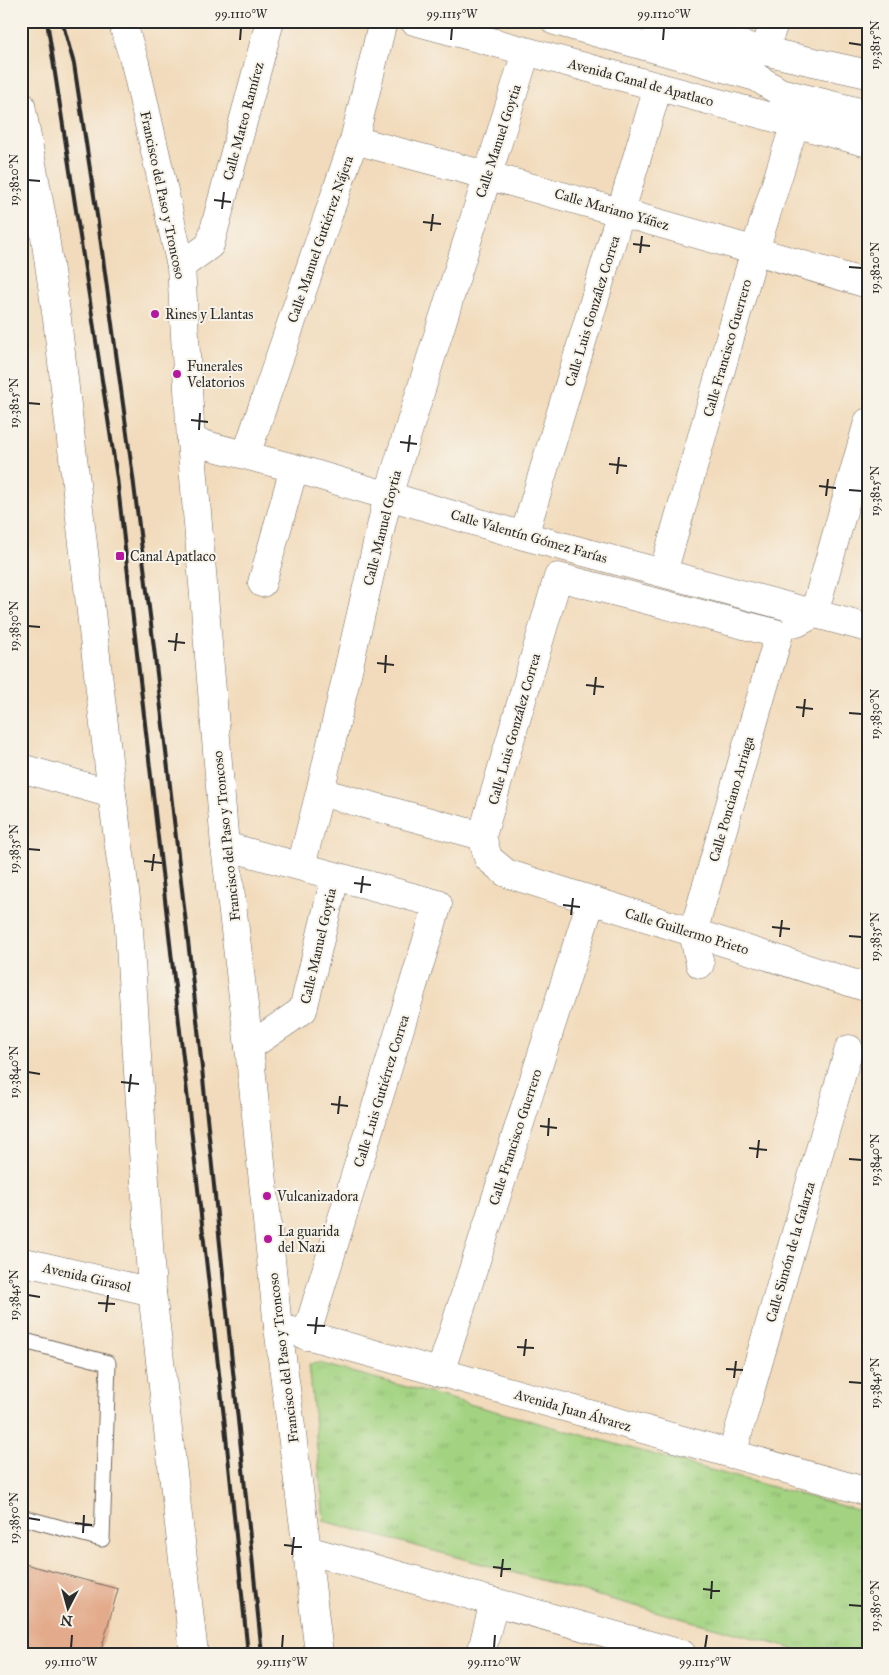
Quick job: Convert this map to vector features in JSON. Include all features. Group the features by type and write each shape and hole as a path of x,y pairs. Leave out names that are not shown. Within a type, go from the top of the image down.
{"street":[{"name":"Francisco del Paso y Troncoso","path":"122,21 135,63 181,266 191,441 225,846 249,1047 278,1327 319,1654"},
{"name":"Calle Mateo Ramírez","path":"181,266 210,245 270,21"},
{"name":"Calle Manuel Gutiérrez Nájera","path":"246,455 354,140 383,21"},
{"name":"Avenida Canal de Apatlaco","path":"414,21 868,143"},
{"path":"555,21 760,64 868,74"},
{"path":"760,64 775,21"},
{"path":"660,22 783,74 868,92"},
{"name":"Calle Manuel Goytia","path":"301,866 320,792 388,496 526,52"},
{"path":"760,64 780,92 868,114"},
{"name":"Calle Luis González Correa","path":"524,536 658,87"},
{"path":"21,105 32,220 56,319 128,914 152,1292 194,1654"},
{"name":"Calle Francisco Guerrero","path":"663,574 755,250 795,124"},
{"name":"Calle Mariano Yáñez","path":"354,140 487,174 868,284"},
{"path":"778,634 814,614 868,422"},
{"name":"Calle Valentín Gómez Farías","path":"191,441 294,468 524,536 868,628"},
{"path":"262,583 294,468"},
{"name":"Calle Luis González Correa","path":"482,836 558,577 778,634"},
{"name":"Calle Ponciano Arriaga","path":"700,964 693,933 778,634"},
{"path":"21,768 112,794"},
{"path":"320,792 482,836"},
{"name":"Calle Guillermo Prieto","path":"482,836 488,858 506,873 868,988"},
{"path":"225,846 335,877"},
{"name":"Calle Manuel Goytia","path":"249,1047 303,1010 335,877"},
{"name":"Calle Luis Gutiérrez Correa","path":"306,1336 438,904 335,877"},
{"name":"Calle Francisco Guerrero","path":"440,1373 591,901"},
{"name":"Calle Simón de la Galarza","path":"732,1454 849,1049"},
{"name":"Avenida Girasol","path":"21,1261 152,1292"},
{"name":"Avenida Juan Álvarez","path":"278,1327 867,1490"},
{"path":"307,1550 494,1602 627,1647 682,1654"},
{"path":"480,1654 494,1602"}],"lane":[{"path":"21,1340 108,1362 102,1538 21,1517"}],"green space":[{"path":"319,1363 868,1513 868,1654 812,1654 324,1521 309,1364"}],"building":[{"path":"21,1563 118,1589 100,1654 21,1654"}],"railway":[{"path":"47,21 117,478 225,1426 248,1654"},
{"path":"62,21 74,64 98,222 154,648 196,1010 262,1654"}],"place":[{"name":"Rines y Llantas","path":"155,314"},
{"name":"Funerales Velatorios","path":"177,374"},
{"name":"Canal Apatlaco","path":"120,556"},
{"name":"Vulcanizadora","path":"267,1196"},
{"name":"La guarida del Nazi","path":"268,1239"}]}
